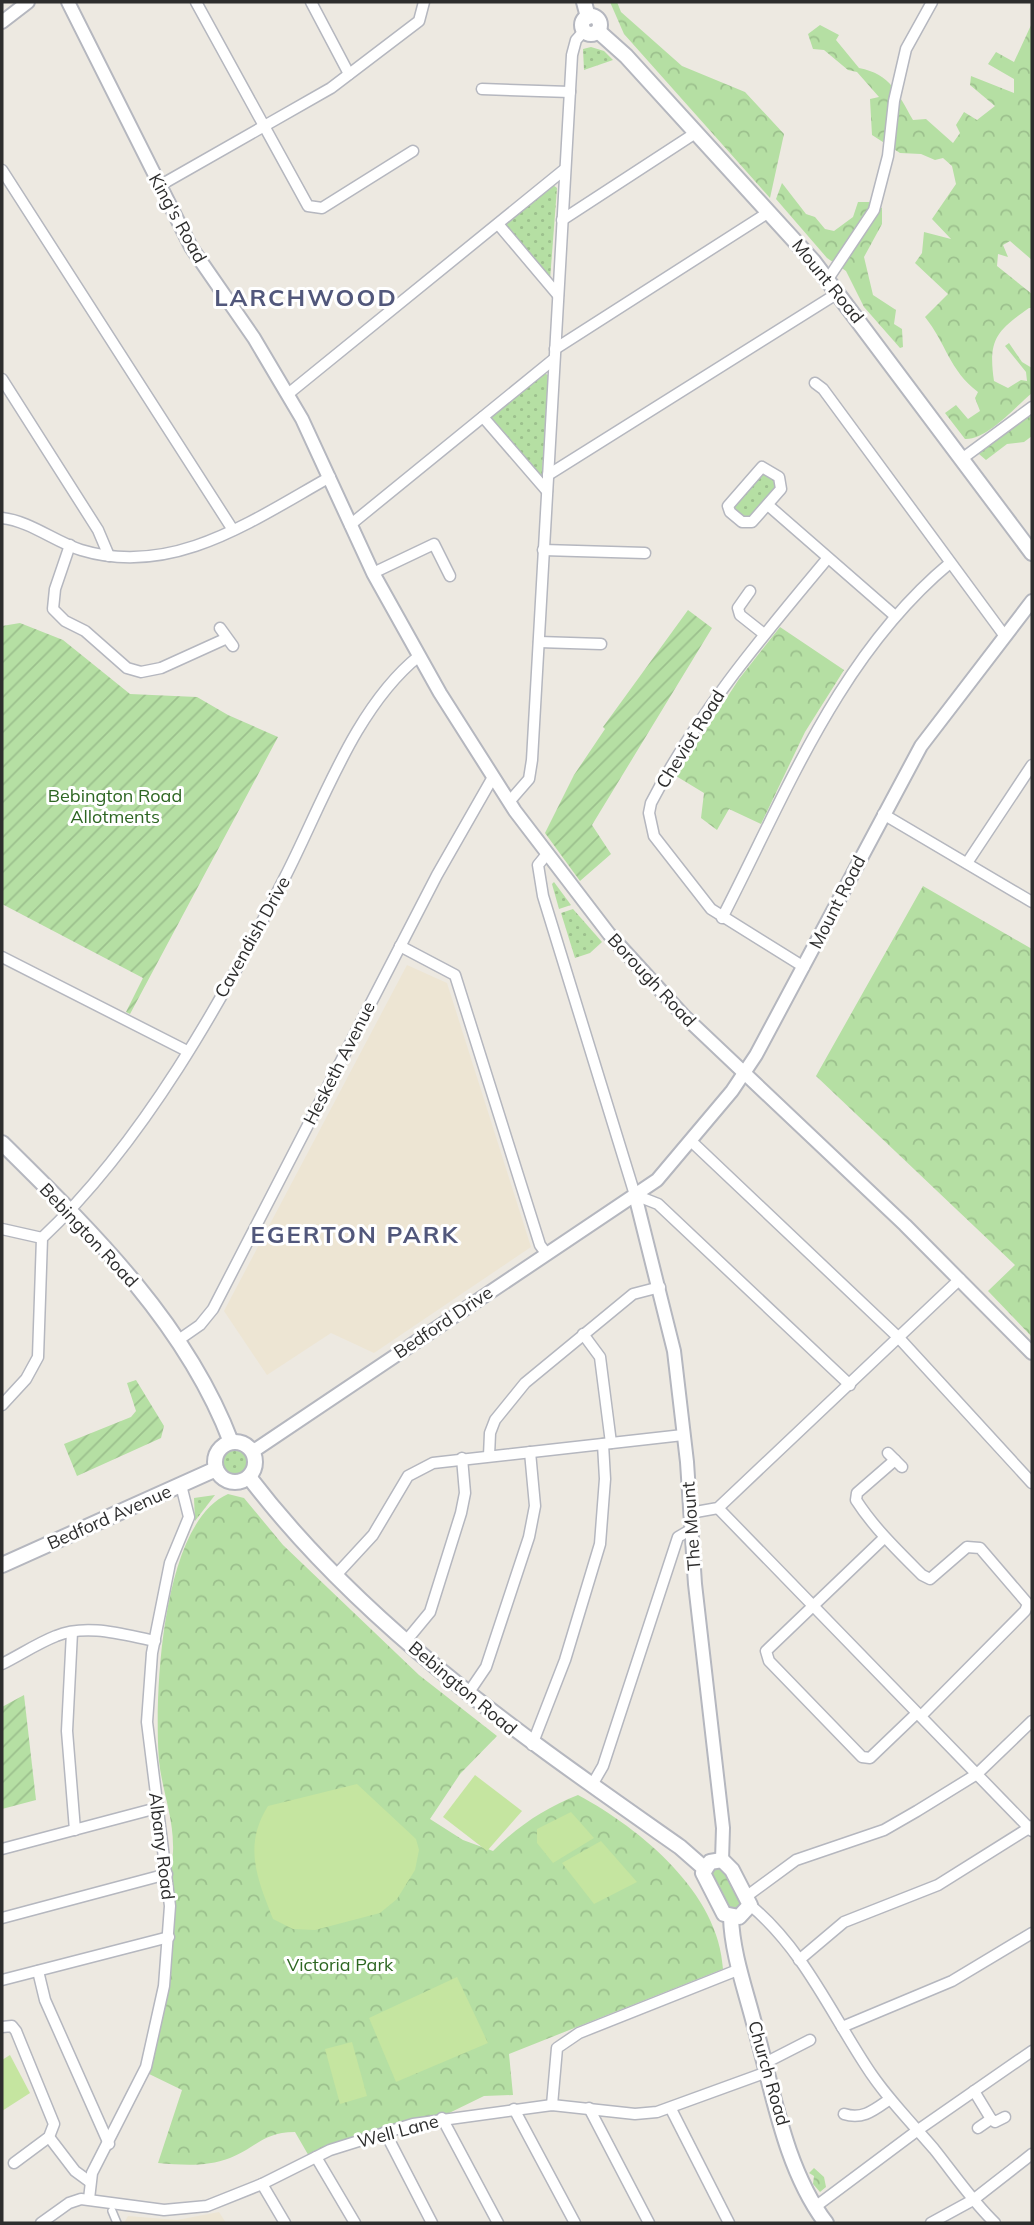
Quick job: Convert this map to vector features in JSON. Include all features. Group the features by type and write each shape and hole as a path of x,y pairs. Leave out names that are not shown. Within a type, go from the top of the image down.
{"main road":[{"path":"584,2 590,27"},
{"name":"Mount Road","path":"590,27 626,56 828,279 1032,553"},
{"name":"Bebington Road","path":"2,1143 105,1247 177,1341 209,1393 230,1442"},
{"path":"230,1442 244,1444 252,1452 254,1466 249,1476 231,1482 222,1478 216,1469 218,1452 230,1442"},
{"name":"Bedford Avenue","path":"2,1565 216,1469"},
{"name":"Bebington Road","path":"249,1476 291,1529 405,1641 467,1695 532,1745 680,1847 704,1868"},
{"path":"722,1860 749,1901 739,1917 724,1914 716,1903 706,1882 704,1868 710,1862 722,1860"},
{"name":"Church Road","path":"731,1917 740,1969 796,2165 815,2207 826,2223"}],"street":[{"path":"2,22 28,2"},
{"name":"King's Road","path":"68,2 191,247 254,338 288,394 330,477 356,540"},
{"path":"196,2 303,200 314,209 328,204 413,151"},
{"path":"311,2 349,74"},
{"path":"159,186 264,127 349,74 419,20 424,2"},
{"path":"828,279 874,210 888,156 894,102 906,50 932,2"},
{"path":"509,802 529,779 572,55 576,40 590,27"},
{"path":"482,89 570,92"},
{"path":"562,220 697,132"},
{"path":"288,394 565,169"},
{"path":"2,170 233,530"},
{"path":"350,524 483,417 554,354 769,212"},
{"path":"498,223 558,295"},
{"path":"548,475 838,293"},
{"path":"2,379 98,530 109,556"},
{"path":"815,383 831,400 1004,635"},
{"path":"963,458 1032,407"},
{"path":"483,417 547,491"},
{"path":"762,467 773,471 781,484 769,506 747,523 735,518 729,506 762,467"},
{"path":"2,518 70,545 109,556 145,559 169,556 194,549 233,530 330,477"},
{"path":"769,506 894,615"},
{"name":"Borough Road","path":"356,540 419,656 493,778 547,854 640,970 744,1074 960,1279 1032,1353"},
{"path":"373,573 434,544 450,576"},
{"path":"70,545 51,603 53,609 65,621 85,631 127,668 149,672 229,643 220,628"},
{"path":"543,550 645,553"},
{"name":"Cheviot Road","path":"804,967 711,909 654,836 649,813 651,803 686,738 764,634 827,559"},
{"path":"722,918 808,745 894,615 950,563"},
{"path":"750,591 738,608 740,615 764,634"},
{"name":"Mount Road","path":"635,1195 660,1177 744,1074 804,967 883,814 932,729 1032,601"},
{"path":"539,642 601,645"},
{"name":"Cavendish Drive","path":"70,1212 130,1134 187,1051 246,951 363,723 383,691 399,672 419,656"},
{"path":"967,863 1032,765"},
{"name":"Hesketh Avenue","path":"177,1341 200,1325 213,1309 400,946 493,778"},
{"path":"883,814 1032,902"},
{"path":"547,854 538,866 543,896 635,1195 656,1202 850,1385"},
{"path":"400,946 455,975 540,1244 546,1252"},
{"path":"2,957 187,1051"},
{"path":"691,1141 899,1338 1032,1483"},
{"name":"Bedford Drive","path":"252,1452 546,1252 635,1195"},
{"name":"The Mount","path":"635,1195 674,1351 690,1530 723,1828 722,1860"},
{"path":"2,1405 26,1379 38,1357 43,1291 42,1238 70,1212"},
{"path":"2,1229 42,1238"},
{"path":"690,1513 718,1508 960,1279"},
{"path":"489,1456 490,1433 509,1400 633,1294 660,1287"},
{"path":"532,1745 561,1671 600,1544 607,1443 600,1357 583,1334"},
{"path":"338,1574 380,1527 399,1486 408,1476 433,1463 683,1434"},
{"path":"467,1695 486,1667 529,1537 535,1506 530,1452"},
{"path":"405,1641 430,1612 461,1513 465,1493 462,1458"},
{"path":"884,1538 766,1651 769,1661 778,1671 862,1757 870,1758 919,1715 1025,1611 1028,1604 980,1548 967,1547 930,1579 922,1576 884,1538 879,1527 856,1500 857,1493 895,1460"},
{"name":"Albany Road","path":"89,2199 90,2182 146,2067 164,1986 169,1937 167,1874 147,1722 155,1641 170,1563 189,1517 181,1485"},
{"path":"718,1508 1032,1829 938,1885 844,1922 799,1960"},
{"path":"592,1785 603,1766 678,1537 690,1530"},
{"path":"2,1664 57,1636 72,1632 93,1630 155,1641"},
{"path":"72,1632 66,1731 75,1830"},
{"path":"995,2223 972,2200 918,2130 890,2099 821,1990 765,1917 749,1901 796,1860 884,1830 977,1773 1032,1721"},
{"path":"2,1849 157,1808"},
{"path":"2,1918 167,1874"},
{"path":"842,2027 952,1981 1032,1933"},
{"path":"2,1980 169,1937"},
{"path":"552,2105 557,2048 579,2034 740,1969"},
{"path":"38,1971 45,2000 109,2144"},
{"path":"2,2026 12,2026 16,2031 52,2118 53,2129 49,2137 14,2164"},
{"name":"Well Lane","path":"89,2199 153,2209 190,2209 228,2199 316,2157 385,2132 442,2118 552,2105 635,2114 671,2109 766,2067 810,2040"},
{"path":"815,2207 918,2130 1032,2052"},
{"path":"974,2091 991,2119 995,2122 1005,2118"},
{"path":"844,2114 856,2118 890,2099"},
{"path":"589,2108 649,2223"},
{"path":"514,2109 575,2223"},
{"path":"671,2109 729,2223"},
{"path":"442,2118 498,2223"},
{"path":"978,2128 991,2119"},
{"path":"385,2132 432,2223"},
{"path":"49,2137 75,2171 90,2182"},
{"path":"932,2223 972,2200 1032,2154"},
{"path":"316,2157 355,2223"},
{"path":"262,2184 285,2223"},
{"path":"41,2223 69,2203 89,2199"},
{"path":"112,2211 117,2223"}],"shaded area":[{"path":"407,965 447,983 531,1247 374,1353 331,1333 267,1375 224,1311"},
{"path":"219,2212 226,2223 124,2223 128,2216 177,2220"}],"green space":[{"path":"610,2 617,2 621,12 682,66 745,92 784,134 770,198 624,34"},
{"path":"1032,23 1032,260 1010,241 1003,245 1008,257 998,254 997,266 1032,294 1032,308 1002,330 994,346 992,367 994,381 1008,388 1021,380 1027,381 1026,372 1005,346 1009,343 1022,362 1032,368 1032,393 992,428 974,438 965,439 945,413 956,405 968,419 980,411 975,398 978,392 960,375 925,317 948,294 915,263 922,253 924,232 951,239 932,219 956,184 952,166 943,158 935,160 921,154 900,153 872,135 870,99 879,97 857,72 848,70 824,50 813,49 808,34 820,25 839,35 836,40 859,68 886,80 898,94 913,120 926,119 953,143 960,133 956,125 964,112 977,120 995,106 970,85 971,76 1014,93 1014,79 988,64 996,52 1014,62"},
{"path":"591,47 604,51 613,60 584,70 583,49"},
{"path":"782,183 806,214 815,217 825,229 834,231 853,217 858,202 869,202 882,208 882,224 864,257 873,295 896,310 894,324 902,329 903,347 900,348 864,307 846,271 827,258 776,199"},
{"path":"553,185 557,188 550,280 503,223"},
{"path":"544,373 548,375 542,475 538,476 488,417"},
{"path":"1032,410 1032,436 1024,442 1007,444 986,460 979,454 982,449"},
{"path":"764,470 777,480 776,490 749,518 734,512 732,504"},
{"path":"688,610 712,628 592,825 611,854 580,881 545,833 574,775 605,729 603,727"},
{"name":"Bebington Road Allotments","path":"20,623 63,640 130,694 197,697 228,715 278,737 130,1014 126,1012 143,978 2,904 2,626"},
{"path":"780,627 844,670 805,732 761,824 729,809 717,830 701,818 704,793 676,776 739,679"},
{"path":"554,882 571,905 559,909 552,884"},
{"path":"923,886 1032,949 1032,1337 988,1291 1015,1265 816,1076"},
{"path":"573,909 602,942 590,953 575,958 561,913"},
{"path":"136,1380 164,1426 161,1438 77,1476 64,1444 131,1417 136,1411 127,1383"},
{"path":"235,1448 245,1452 249,1462 245,1472 235,1476 225,1472 221,1462 225,1452"},
{"name":"Victoria Park","path":"228,1494 244,1498 283,1545 419,1675 497,1736 460,1774 430,1819 463,1840 493,1851 532,1818 578,1795 627,1826 673,1866 708,1915 718,1941 723,1969 509,2054 513,2095 484,2096 443,2116 310,2158 295,2132 267,2138 221,2161 194,2165 158,2163 182,2090 145,2072 167,1976 169,1877 173,1850 159,1761 158,1696 161,1656 166,1614 175,1574 188,1539 206,1511"},
{"path":"215,1495 195,1521 194,1498"},
{"path":"24,1695 36,1800 2,1809 2,1707"},
{"path":"475,1775 522,1811 487,1851 443,1817"},
{"path":"357,1784 416,1839 419,1850 415,1870 397,1899 380,1913 315,1930 293,1929 273,1919 258,1876 254,1849 260,1821 268,1806"},
{"path":"571,1812 594,1838 553,1863 537,1843 537,1829"},
{"path":"601,1841 637,1882 594,1904 562,1863"},
{"path":"710,1867 724,1867 743,1906 739,1910 728,1910"},
{"path":"457,1977 488,2043 396,2082 369,2018"},
{"path":"352,2042 367,2096 340,2104 325,2049"},
{"path":"10,2055 30,2093 2,2111 2,2060"},
{"path":"814,2168 824,2177 826,2187 820,2192 813,2184 814,2176 809,2173"}],"district":[{"name":"LARCHWOOD","path":"306,297"},
{"name":"EGERTON PARK","path":"355,1234"}]}
